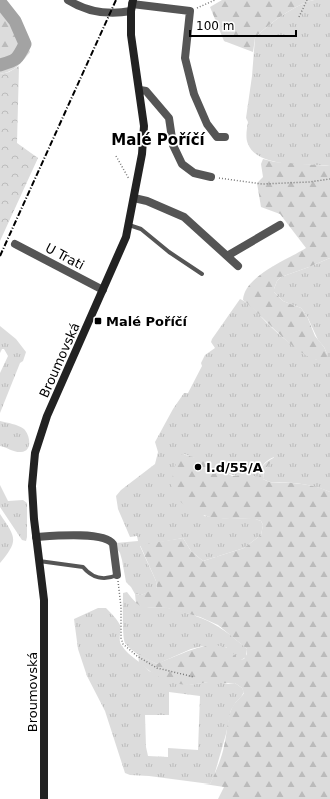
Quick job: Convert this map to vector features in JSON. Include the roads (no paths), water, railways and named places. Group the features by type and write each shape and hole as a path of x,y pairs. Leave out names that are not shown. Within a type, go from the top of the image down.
{"main road":[{"name":"Broumovská","path":"44,799 44,600 36,537 32,486 34,463 37,442 46,416 121,250 129,225 143,143 144,126 131,35 132,5"}],"street":[{"path":"68,0 98,12 121,13 132,5 143,3 190,11 185,58 194,94 207,124 217,137 225,137"},
{"path":"140,90 146,91 169,118 173,145 182,164 194,173 211,177"},
{"path":"134,198 147,201 184,217 238,266"},
{"path":"227,256 280,225"},
{"name":"U Trati","path":"15,244 103,290"},
{"path":"36,537 74,535 111,541 114,544 117,575"}],"lane":[{"path":"129,225 141,229 169,252 202,274"},
{"path":"39,561 83,567 87,572 94,576 105,579 117,575"}],"waterway":[{"path":"0,2 15,21 25,44 16,59 0,65"}],"railway":[{"path":"0,256 116,0"}],"place":[{"name":"Malé Poříčí","path":"98,321"},
{"name":"I.d/55/A","path":"198,467"}],"district":[{"name":"Malé Poříčí","path":"158,140"}]}
